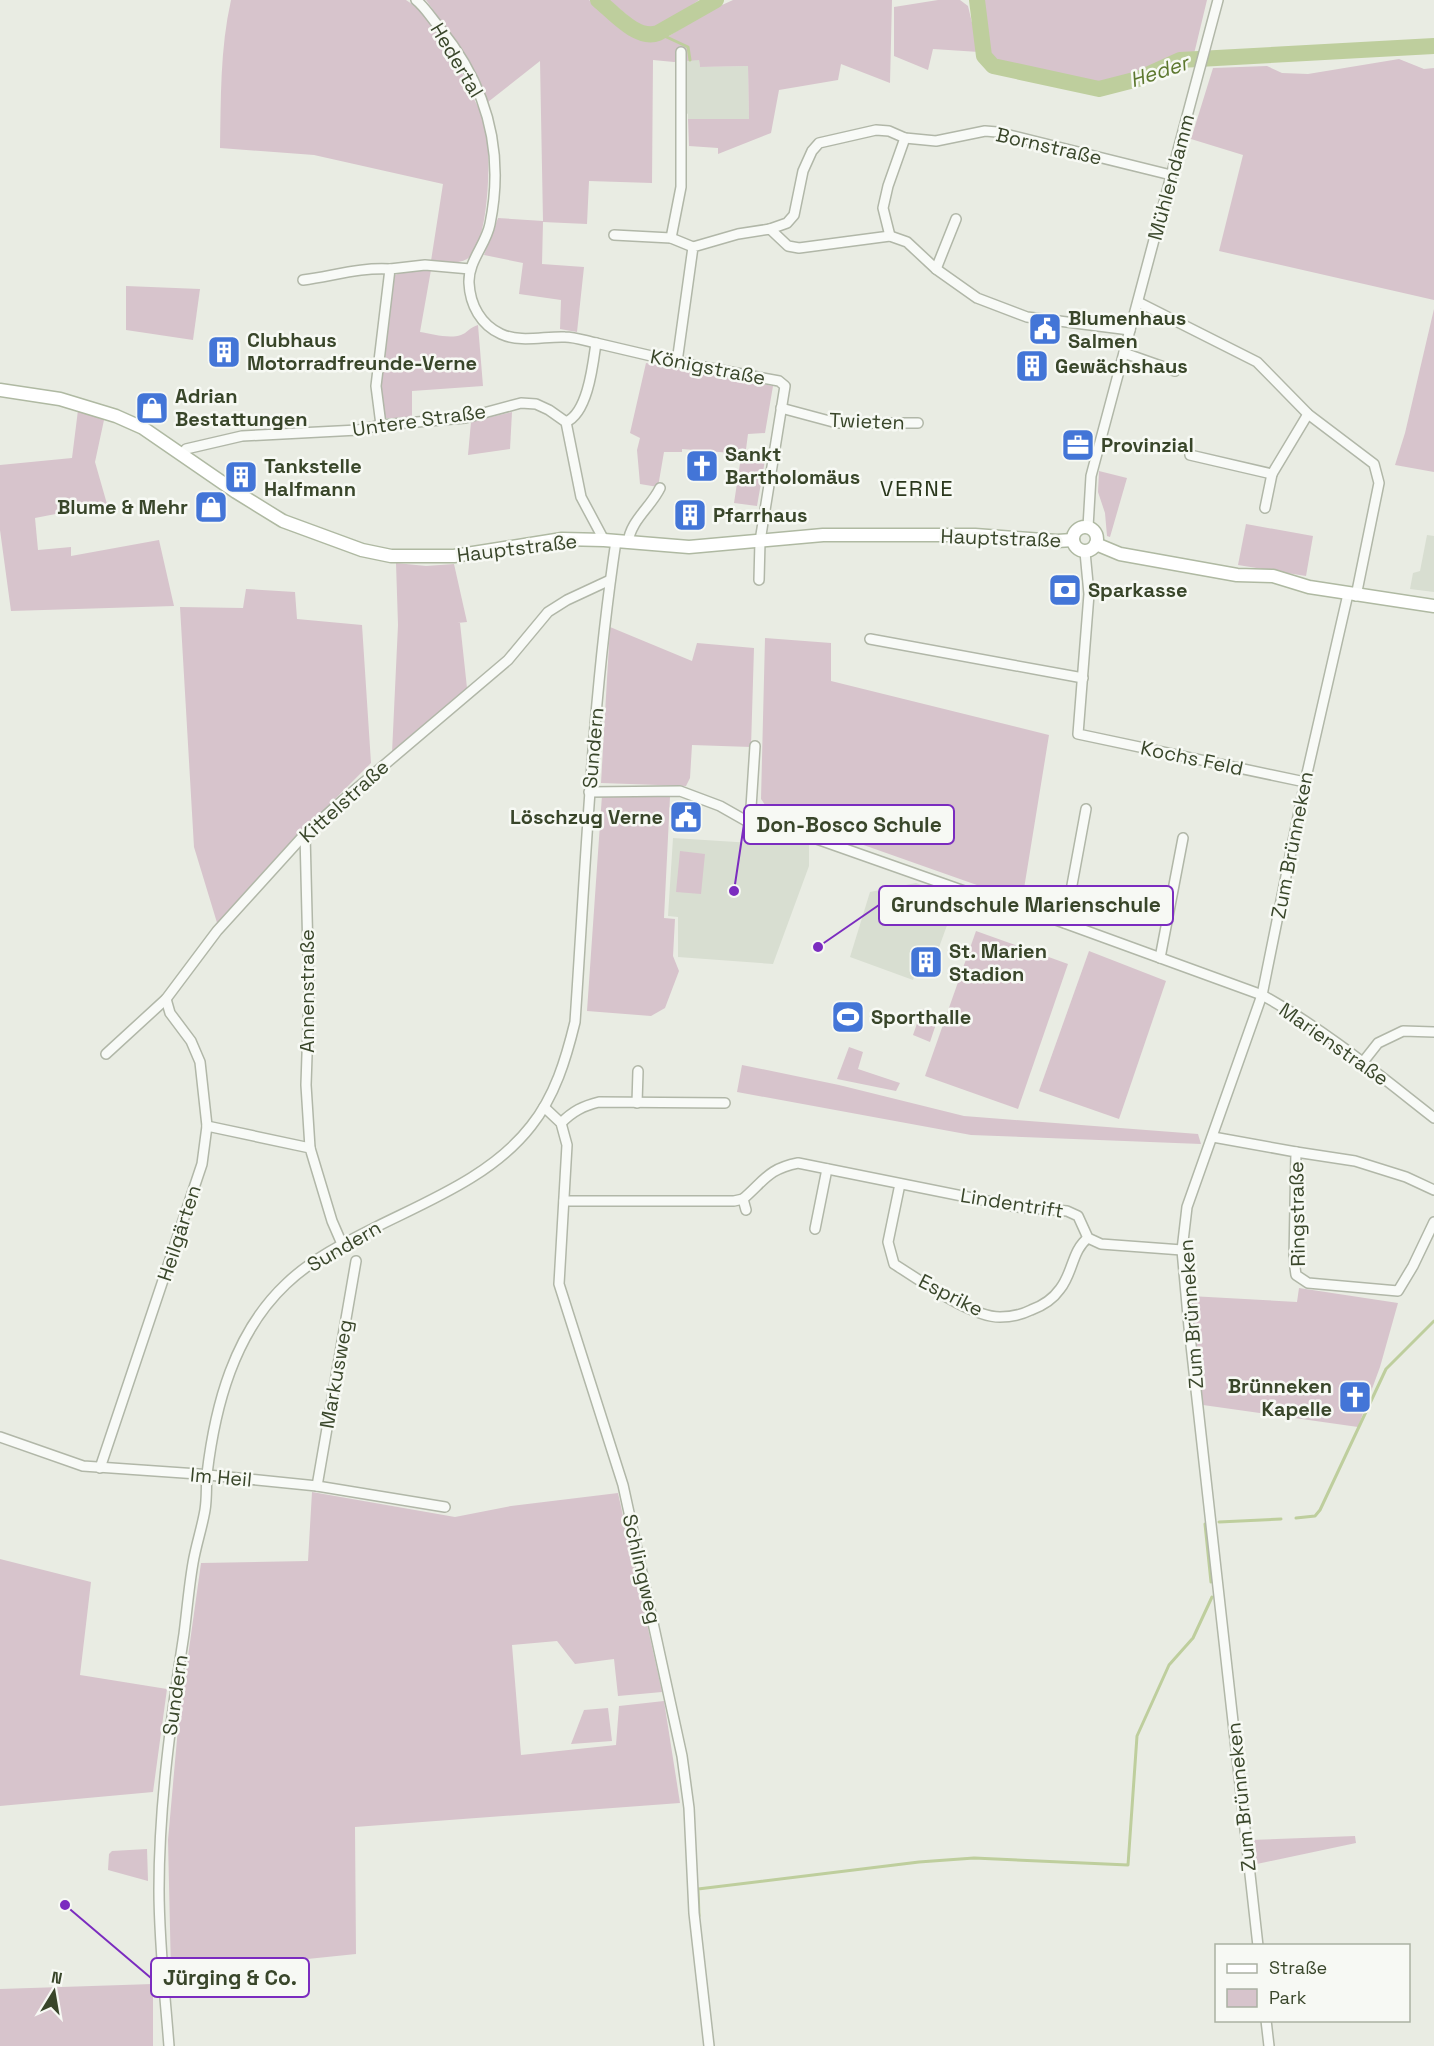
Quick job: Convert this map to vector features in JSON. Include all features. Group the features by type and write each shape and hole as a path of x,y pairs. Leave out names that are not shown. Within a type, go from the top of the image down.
{"main road":[{"name":"Hauptstraße","path":"0,390 90,406 143,428 283,521 362,550 392,556 449,556 562,539 689,547 823,535 975,535 1057,541 1073,540"},
{"path":"1088,527 1096,534 1096,544 1092,550 1085,552 1077,548 1073,540 1077,530 1088,527"},
{"path":"1096,544 1120,554 1238,575 1273,576 1309,587 1434,606"}],"street":[{"name":"Hedertal","path":"416,0 447,37 469,72 485,107 494,141 494,184 489,228 470,269 469,284 474,308 487,325 502,335 522,338 567,337 596,343"},
{"name":"Mühlendamm","path":"1088,527 1091,476 1218,0"},
{"path":"671,238 681,187 681,52"},
{"name":"Bornstraße","path":"770,229 787,223 794,215 803,171 812,151 819,143 876,130 889,131 905,138 936,141 985,131 997,132 1171,175"},
{"path":"890,236 883,208 888,186 905,138"},
{"path":"936,268 956,219"},
{"path":"614,235 671,238 693,247 738,234 770,229 788,246 799,248 890,236 907,242 936,268 977,298 1027,317 1130,330"},
{"path":"676,362 693,247"},
{"path":"303,280 367,268 390,269 425,264 470,269"},
{"path":"381,425 376,386 390,269"},
{"name":"Zum Brünneken","path":"1138,302 1257,362 1308,414 1374,464 1379,483 1305,782 1262,995 1187,1207 1182,1250 1258,1944"},
{"path":"596,343 585,396 580,409 571,420 566,422 581,497 616,541"},
{"name":"Königstraße","path":"596,343 676,362 779,381 785,386 760,541 759,580"},
{"path":"1124,353 1175,371"},
{"name":"Untere Straße","path":"182,455 186,449 242,436 358,430 381,425 465,418 521,403 536,404 566,422"},
{"name":"Twieten","path":"781,408 837,423 918,423"},
{"path":"1265,508 1272,474 1308,414"},
{"path":"1190,455 1272,474"},
{"name":"Sundern","path":"169,2046 159,1928 160,1831 169,1729 193,1561 206,1507 207,1475 220,1405 229,1372 244,1340 267,1304 284,1285 322,1255 437,1196 490,1165 515,1144 531,1126 557,1082 575,1022 589,792 616,541 629,531 654,501 660,488"},
{"path":"870,639 1083,678 1089,594 1085,552"},
{"name":"Kittelstraße","path":"106,1054 166,999 217,931 306,834 508,660 548,612 567,600 610,580"},
{"name":"Kochs Feld","path":"1083,678 1078,734 1305,782"},
{"path":"750,823 755,746"},
{"name":"Marienstraße","path":"589,792 680,791 720,806 750,823 767,826 800,838 814,838 984,898 1026,909 1262,995 1294,1012 1434,1118"},
{"path":"1065,923 1086,809"},
{"name":"Annenstraße","path":"306,834 309,995 306,1085 310,1148 332,1221 342,1244"},
{"path":"1160,957 1183,838"},
{"name":"Heilgärten","path":"100,1468 202,1164 207,1126 200,1062 191,1041 170,1013 166,999"},
{"path":"1363,1062 1378,1042 1403,1031 1434,1032"},
{"path":"637,1103 638,1071"},
{"path":"544,1107 561,1123 572,1112 583,1106 599,1102 725,1103"},
{"name":"Schlingweg","path":"561,1123 567,1145 560,1284 623,1485 682,1756 689,1808 694,1913 709,2046"},
{"path":"207,1126 310,1148"},
{"name":"Ringstraße","path":"1213,1137 1355,1161 1406,1177 1434,1190"},
{"name":"Ringstraße","path":"1296,1152 1294,1260 1296,1275 1308,1283 1398,1291 1434,1222"},
{"name":"Lindentrift","path":"743,1199 765,1176 781,1167 798,1163 1017,1207 1067,1211 1078,1216 1088,1238"},
{"path":"815,1230 827,1169"},
{"name":"Esprike","path":"900,1184 888,1242 894,1264 977,1313 999,1317 1020,1315 1043,1305 1060,1290 1071,1270 1079,1245 1088,1238"},
{"path":"564,1201 734,1201 743,1199 746,1210"},
{"path":"1088,1238 1101,1244 1182,1250"},
{"name":"Markusweg","path":"317,1486 356,1261"},
{"name":"Im Heil","path":"0,1437 83,1466 317,1486 445,1507"},
{"path":"1266,2022 1269,2046"}],"shaded area":[{"path":"683,60 699,60 700,67 748,66 749,119 688,119 688,114 684,111"},
{"path":"1427,535 1434,536 1434,592 1410,589 1413,573 1420,571"},
{"path":"673,838 752,843 809,841 809,866 773,964 678,957 678,917 668,916"},
{"path":"916,883 957,898 938,950 925,946 913,980 850,957 870,892"}],"green space":[{"path":"231,0 406,0 429,20 455,59 483,117 488,139 487,197 484,218 475,251 467,259 454,263 431,261 443,184 314,155 220,148 223,55"},
{"path":"426,0 589,0 618,24 646,38 669,36 709,11 733,0 892,0 890,83 841,64 838,80 779,90 771,133 718,154 718,148 689,146 688,119 749,119 748,66 700,67 699,60 674,62 653,60 652,183 589,181 587,224 543,222 542,264 584,267 577,332 560,329 561,300 519,294 523,263 484,255 498,218 543,221 540,61 488,102 460,50"},
{"path":"609,0 699,0 654,29 640,26"},
{"path":"938,0 960,0 968,6 979,52 933,49 928,70 894,56 894,7"},
{"path":"984,0 1207,0 1194,54 1162,61 1137,74 1101,83 1000,63 987,49"},
{"path":"1399,59 1424,69 1434,68 1434,300 1219,251 1243,155 1191,139 1213,68 1267,66 1282,73 1308,74"},
{"path":"431,270 420,332 456,336 478,325 483,386 412,391 412,418 385,418 381,408 380,374 392,282 395,275 406,271"},
{"path":"126,286 200,289 193,340 126,330"},
{"path":"1434,309 1434,472 1395,465 1405,433"},
{"path":"646,363 773,386 765,433 748,434 745,457 765,460 757,506 734,503 741,457 731,453 682,449 682,452 664,452 658,487 640,484 637,450 640,438 630,433"},
{"path":"78,410 104,420 95,462 107,504 35,518 38,550 71,547 71,556 159,540 174,606 11,611 0,530 0,465 72,458"},
{"path":"512,412 510,449 468,455 471,422"},
{"path":"1099,471 1127,478 1110,537 1107,536 1105,513 1098,492"},
{"path":"1246,524 1313,536 1306,576 1238,565"},
{"path":"396,563 426,566 454,564 467,622 457,623 460,623 467,688 392,753 398,625"},
{"path":"246,589 295,592 297,619 362,625 371,763 300,834 218,926 194,847 180,607 243,608"},
{"path":"610,627 692,661 697,643 754,648 751,747 692,745 690,778 686,786 601,783"},
{"path":"765,638 831,643 831,681 1049,735 1022,901 770,812 761,799"},
{"path":"602,795 670,797 664,918 675,919 673,956 679,971 665,1008 651,1016 587,1011"},
{"path":"680,851 705,854 701,894 676,892"},
{"path":"976,931 1068,964 1018,1109 925,1076"},
{"path":"1089,951 1166,981 1119,1119 1039,1091"},
{"path":"922,1009 939,1015 930,1042 913,1035"},
{"path":"849,1047 863,1052 858,1069 900,1083 896,1091 837,1079"},
{"path":"742,1065 839,1085 964,1116 1198,1134 1201,1144 971,1135 737,1092"},
{"path":"1299,1288 1398,1303 1380,1367 1358,1427 1203,1405 1190,1296 1297,1302"},
{"path":"312,1492 455,1517 511,1506 618,1493 662,1692 618,1696 614,1659 575,1664 557,1641 512,1645 521,1755 616,1745 619,1706 664,1701 680,1803 355,1827 356,1954 171,1973 168,1840 178,1728 201,1563 308,1561"},
{"path":"0,1559 91,1582 80,1675 167,1689 153,1792 0,1806"},
{"path":"608,1708 612,1741 571,1744 584,1710"},
{"path":"1355,1836 1356,1843 1252,1865 1249,1840"},
{"path":"147,1849 148,1881 108,1870 109,1854 112,1851"},
{"path":"153,1984 153,2046 0,2046 0,1989"}],"waterway":[{"name":"Heder","path":"598,0 626,24 642,33 650,34 658,33 716,0"},
{"name":"Heder","path":"977,0 984,56 993,66 1099,89 1138,79 1180,60 1434,46"},
{"path":"658,33 688,47 690,60"},
{"path":"1296,1518 1315,1516 1320,1510 1386,1369 1434,1321"},
{"path":"1219,1522 1281,1519"},
{"path":"1205,1524 1211,1582"},
{"path":"699,1916 698,1889 919,1862 974,1858 1128,1865 1137,1736 1169,1665 1193,1638 1212,1597"}],"place":[{"name":"Blumenhaus Salmen","path":"1045,329"},
{"name":"Clubhaus Motorradfreunde-Verne","path":"224,352"},
{"name":"Gewächshaus","path":"1032,366"},
{"name":"Adrian Bestattungen","path":"152,408"},
{"name":"Provinzial","path":"1078,445"},
{"name":"Sankt Bartholomäus","path":"702,466"},
{"name":"Tankstelle Halfmann","path":"241,477"},
{"name":"Blume & Mehr","path":"211,507"},
{"name":"Pfarrhaus","path":"690,515"},
{"name":"Sparkasse","path":"1065,590"},
{"name":"Löschzug Verne","path":"686,817"},
{"name":"Don-Bosco Schule","path":"734,891"},
{"name":"Grundschule Marienschule","path":"818,947"},
{"name":"St. Marien Stadion","path":"926,962"},
{"name":"Sporthalle","path":"848,1017"},
{"name":"Brünneken Kapelle","path":"1355,1397"},
{"name":"Jürging & Co.","path":"65,1905"}],"district":[{"name":"VERNE","path":"917,488"}]}
